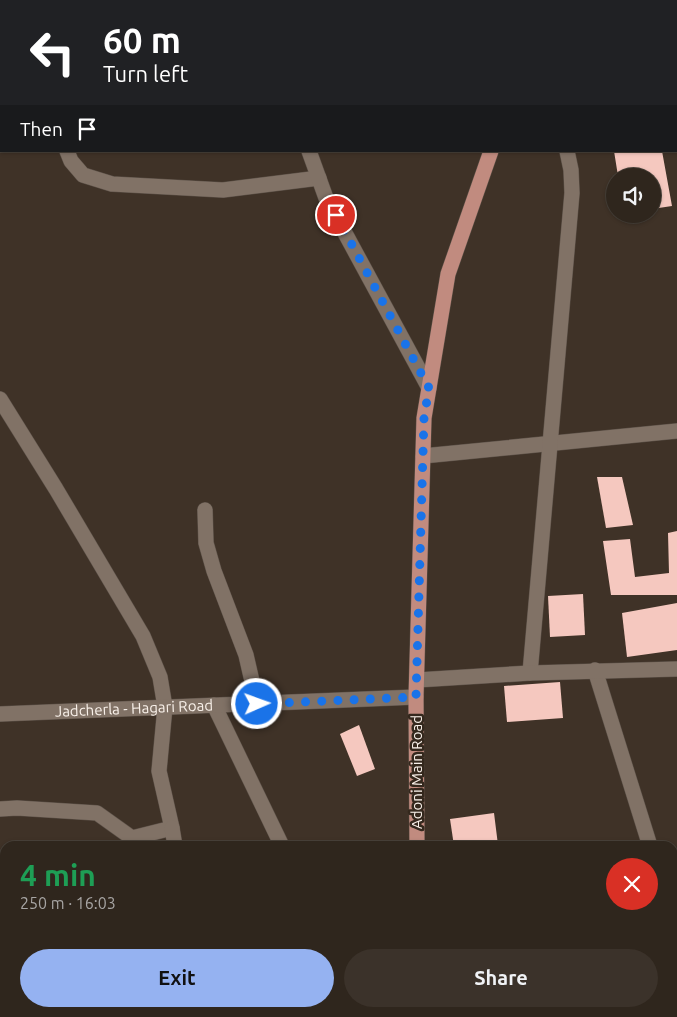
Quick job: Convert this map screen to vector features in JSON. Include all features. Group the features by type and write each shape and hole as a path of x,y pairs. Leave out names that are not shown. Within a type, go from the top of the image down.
{"main road":[{"name":"Adoni Main Road","path":"417,841 416,697 424,418 448,274 491,152"}],"street":[{"path":"67,152 71,161 83,175 112,184 223,190 319,178"},
{"path":"309,152 326,198 429,388"},
{"path":"530,673 572,193 571,170 567,152"},
{"path":"0,399 143,636 160,677 165,707 159,771 174,841"},
{"path":"423,456 677,431"},
{"path":"205,510 206,543 214,571 246,655 257,704"},
{"path":"417,680 595,670 677,669"},
{"path":"595,670 648,841"},
{"name":"Jadcherla - Hagari Road","path":"0,714 416,697"},
{"path":"214,705 280,841"},
{"path":"0,809 17,808 98,813 132,838 172,828"}],"building":[{"path":"614,152 662,152 672,206 661,208 661,168 617,168"},
{"path":"597,477 622,477 633,525 606,528"},
{"path":"677,531 677,595 611,595 603,541 630,539 635,577 669,573 668,533"},
{"path":"583,594 585,635 550,637 548,596"},
{"path":"677,603 677,650 627,657 622,613"},
{"path":"560,682 563,718 507,722 504,686"},
{"path":"359,725 375,769 357,776 340,734"},
{"path":"494,813 498,841 453,841 450,819"}],"route":[{"path":"257,704 416,697 424,418 429,388 336,215"}]}
